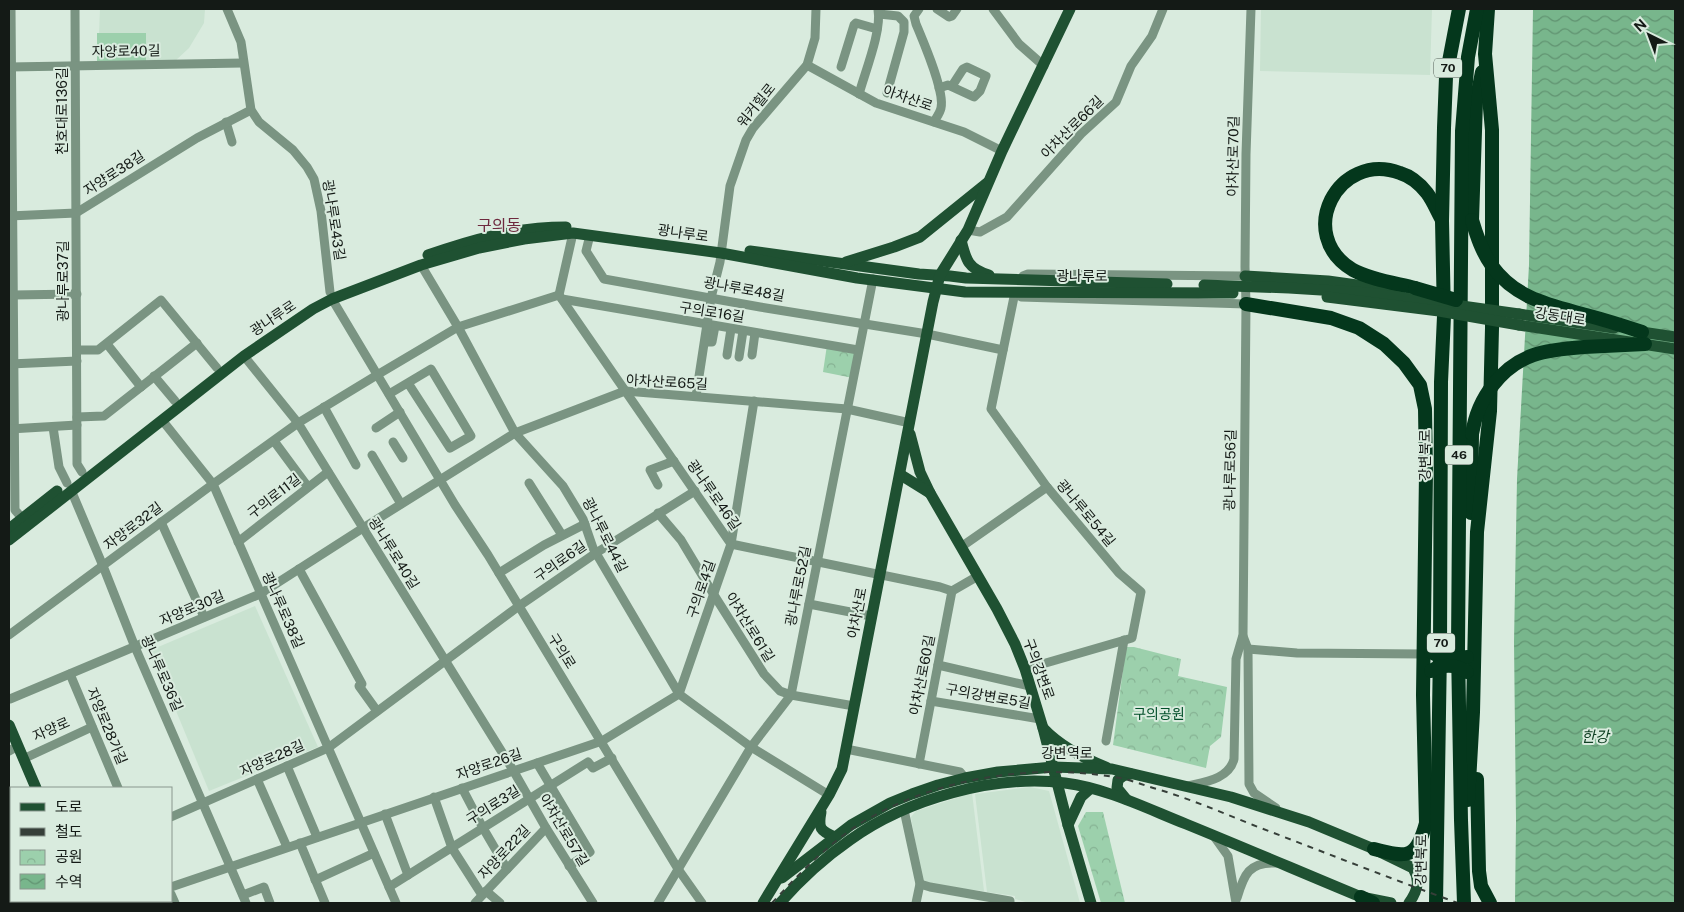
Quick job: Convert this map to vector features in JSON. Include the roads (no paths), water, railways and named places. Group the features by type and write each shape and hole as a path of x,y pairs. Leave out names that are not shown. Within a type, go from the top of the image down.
{"highway":[{"name":"강변북로","path":"1436,903 1440,650 1441,382 1444,316 1442,220 1446,77 1459,9"},
{"name":"46","path":"1464,903 1460,820 1458,648 1462,131 1468,57 1477,9"},
{"path":"1488,9 1485,54 1476,102 1472,220 1480,246 1493,267 1507,282 1523,294 1536,301 1611,322 1643,338"},
{"path":"1485,54 1492,130 1492,328 1490,411 1477,532 1470,678 1476,751 1479,871 1481,886 1490,903"},
{"path":"1442,220 1426,192 1413,179 1394,170 1379,168 1365,170 1351,177 1338,188 1327,207 1324,226 1328,244 1353,269 1379,280 1456,300"},
{"path":"1246,304 1331,318 1359,328 1384,344 1404,363 1420,385 1425,408 1426,472 1426,823 1421,841 1409,853 1394,855 1374,849"},
{"path":"1474,614 1471,548 1472,434 1476,414 1488,391 1500,375 1521,360 1534,354 1552,349 1643,338"},
{"path":"1426,472 1441,382"},
{"path":"1426,650 1437,656 1461,658 1471,653"},
{"path":"1427,675 1436,667 1444,666 1456,667 1470,678"},
{"path":"1462,853 1470,775 1473,712"},
{"path":"1426,823 1437,848"}],"main road":[{"path":"943,270 968,230 1002,151 1070,9"},
{"path":"841,264 894,248 920,237 990,181"},
{"name":"광나루로","path":"9,540 69,487 82,472 277,323 331,295 476,239 535,228 571,226 591,228 721,250 857,278 979,292 1012,280 1289,288 1368,293 1440,307"},
{"name":"광나루로","path":"9,529 162,420 244,356 331,295 478,248 536,236 573,233 919,274 943,270 966,278 999,285 1287,293 1440,307"},
{"path":"961,240 969,264 977,272 999,285"},
{"name":"아차산로","path":"763,903 822,808 842,769 879,574 901,475 933,302 943,270"},
{"path":"1245,276 1417,291"},
{"path":"1456,300 1479,308"},
{"name":"강동대로","path":"1440,307 1643,338 1675,337"},
{"name":"강동대로","path":"1440,307 1479,308 1643,338 1675,349"},
{"path":"910,427 920,472 930,493"},
{"name":"구의강변로","path":"901,475 930,493 1006,627 1025,669 1091,903"},
{"path":"1042,724 1049,735 1071,751 1112,769"},
{"name":"자양로","path":"9,725 13,748 23,759 36,787"},
{"name":"강변역로","path":"777,883 857,821 890,803 938,785 998,772 1053,767 1088,768 1112,769 1231,797 1309,822 1374,849 1414,868 1418,881 1415,895 1409,903"},
{"path":"1068,825 1086,788 1079,781 1081,772 1088,768"},
{"path":"1126,799 1117,788 1118,780 1123,776 1131,774"},
{"name":"강변역로","path":"780,903 820,862 850,839 904,810 948,794 979,787 1033,780 1057,782 1126,799 1367,900 1391,903"},
{"path":"822,808 819,824 822,831 835,837"},
{"name":"아차산로","path":"771,903 777,883"}],"street":[{"path":"10,9 10,216 13,295 12,429 15,510 22,518"},
{"name":"천호대로136길","path":"75,9 76,213"},
{"path":"227,9 241,42 252,110"},
{"name":"워커힐로","path":"696,396 705,342 711,326 711,298 721,250 730,186 746,140 753,128 807,65 815,38 816,9"},
{"path":"919,9 914,16 939,88 941,100 941,108 934,122"},
{"path":"937,9 949,17 957,9"},
{"path":"993,9 1019,44 1044,66"},
{"name":"아차산로66길","path":"968,230 980,232 1006,217 1081,134 1116,102 1131,66 1152,36 1163,9"},
{"name":"아차산로70길","path":"1246,304 1246,154 1251,9"},
{"path":"859,94 880,18 878,11 898,16 904,22 904,32 886,93"},
{"path":"841,67 854,25 860,23 877,29"},
{"name":"자양로40길","path":"10,67 243,63"},
{"name":"아차산로","path":"807,65 876,104 964,132 1002,151"},
{"path":"939,88 948,85 952,86"},
{"name":"자양로38길","path":"10,216 76,213 168,154 252,110"},
{"name":"광나루로43길","path":"252,110 259,122 293,150 307,166 314,179 331,295"},
{"path":"226,122 232,142"},
{"name":"광나루로37길","path":"76,213 77,464 82,472"},
{"path":"561,297 573,233"},
{"name":"광나루로48길","path":"590,235 586,251 604,279 927,334"},
{"name":"광나루로44길","path":"421,265 458,327 515,433 563,486 585,524 596,553 679,694 751,747 829,795"},
{"path":"1012,280 1028,274 1245,276"},
{"name":"광나루로52길","path":"658,903 751,747 791,695 873,279"},
{"path":"979,292 996,296 1014,297 1246,304"},
{"path":"13,295 76,294"},
{"name":"구의로","path":"331,295 440,480 602,741 678,869 702,903"},
{"name":"구의로16길","path":"377,375 458,327 561,297 711,326 858,350"},
{"name":"광나루로46길","path":"561,297 731,544 952,591"},
{"name":"광나루로54길","path":"1014,297 991,409 1047,487 1119,573 1141,592 1132,638 1124,640"},
{"path":"77,350 98,350 161,300 217,368"},
{"name":"광나루로56길","path":"1186,787 1210,782 1232,765 1234,759 1236,659 1243,635 1246,304"},
{"path":"727,355 730,329"},
{"path":"739,357 743,331"},
{"path":"752,356 755,332"},
{"path":"927,334 1003,350"},
{"path":"12,429 53,427 104,416 197,343"},
{"path":"107,344 141,387"},
{"name":"광나루로40길","path":"244,356 298,423 513,770"},
{"path":"12,364 77,361"},
{"path":"389,394 431,369 471,436 450,448 408,383"},
{"name":"자양로32길","path":"9,635 212,484 298,423 377,375"},
{"path":"154,376 175,401"},
{"name":"아차산로65길","path":"440,480 515,433 625,391 847,409 910,427"},
{"name":"구의로4길","path":"679,694 731,544 754,401"},
{"path":"324,408 356,465"},
{"path":"376,428 400,412"},
{"name":"광나루로38길","path":"162,420 212,484 396,903"},
{"path":"53,427 59,467 69,487"},
{"path":"274,441 308,487"},
{"path":"394,442 404,458"},
{"path":"372,455 401,504"},
{"name":"광나루로46길","path":"658,485 650,470 674,461"},
{"name":"구의로11길","path":"238,542 328,472"},
{"name":"자양로30길","path":"10,699 260,594 440,480"},
{"path":"529,483 562,535"},
{"name":"광나루로36길","path":"69,487 103,566 134,647 204,803 244,899"},
{"path":"961,547 1047,487"},
{"name":"구의로6길","path":"519,606 596,553 694,491"},
{"name":"아차산로61길","path":"658,513 681,540 764,674 780,691 791,695 854,706"},
{"path":"161,522 204,618"},
{"path":"499,573 562,535 585,524"},
{"path":"298,569 377,711"},
{"path":"952,591 978,576"},
{"name":"아차산로60길","path":"919,764 952,591"},
{"path":"809,604 871,616"},
{"name":"자양로28길","path":"172,817 328,748 519,606"},
{"name":"광나루로56길","path":"1243,635 1248,649 1249,784 1254,793 1288,816"},
{"path":"1025,669 1124,640 1106,741"},
{"path":"1248,649 1296,653 1426,650"},
{"path":"938,664 1030,686"},
{"name":"자양로28가길","path":"70,674 118,787"},
{"path":"602,741 679,694"},
{"name":"구의강변로5길","path":"931,701 1042,724"},
{"name":"자양로","path":"23,759 92,727"},
{"name":"자양로26길","path":"172,887 602,741"},
{"path":"846,749 960,772 965,778"},
{"name":"구의로3길","path":"389,888 588,762 593,768 612,758"},
{"path":"537,763 590,852 570,866"},
{"path":"286,766 317,837"},
{"name":"아차산로57길","path":"513,770 546,828 593,903"},
{"path":"257,779 287,847"},
{"path":"462,788 507,869"},
{"name":"자양로22길","path":"434,797 452,848 484,893"},
{"path":"904,810 920,884 916,903"},
{"path":"385,814 408,875"},
{"name":"자양로22길","path":"475,903 546,828"},
{"path":"1212,835 1228,856 1236,902"},
{"path":"300,843 325,903"},
{"path":"315,880 374,853"},
{"path":"1236,902 1243,879 1256,865 1281,863"},
{"path":"920,884 930,888 1010,901 1010,903"},
{"path":"244,899 264,887 270,903"},
{"path":"484,893 500,903"}],"water":[{"name":"한강","path":"1533,9 1675,9 1675,903 1515,903 1514,642 1517,479 1529,265"}],"railway":[{"path":"772,903 800,873 830,846 852,829 882,811 914,797 948,786 1020,773 1056,772 1091,774 1125,779 1169,793 1458,903"}],"district":[{"name":"구의동","path":"499,225"}],"park label":[{"name":"구의공원","path":"1159,714"}]}
